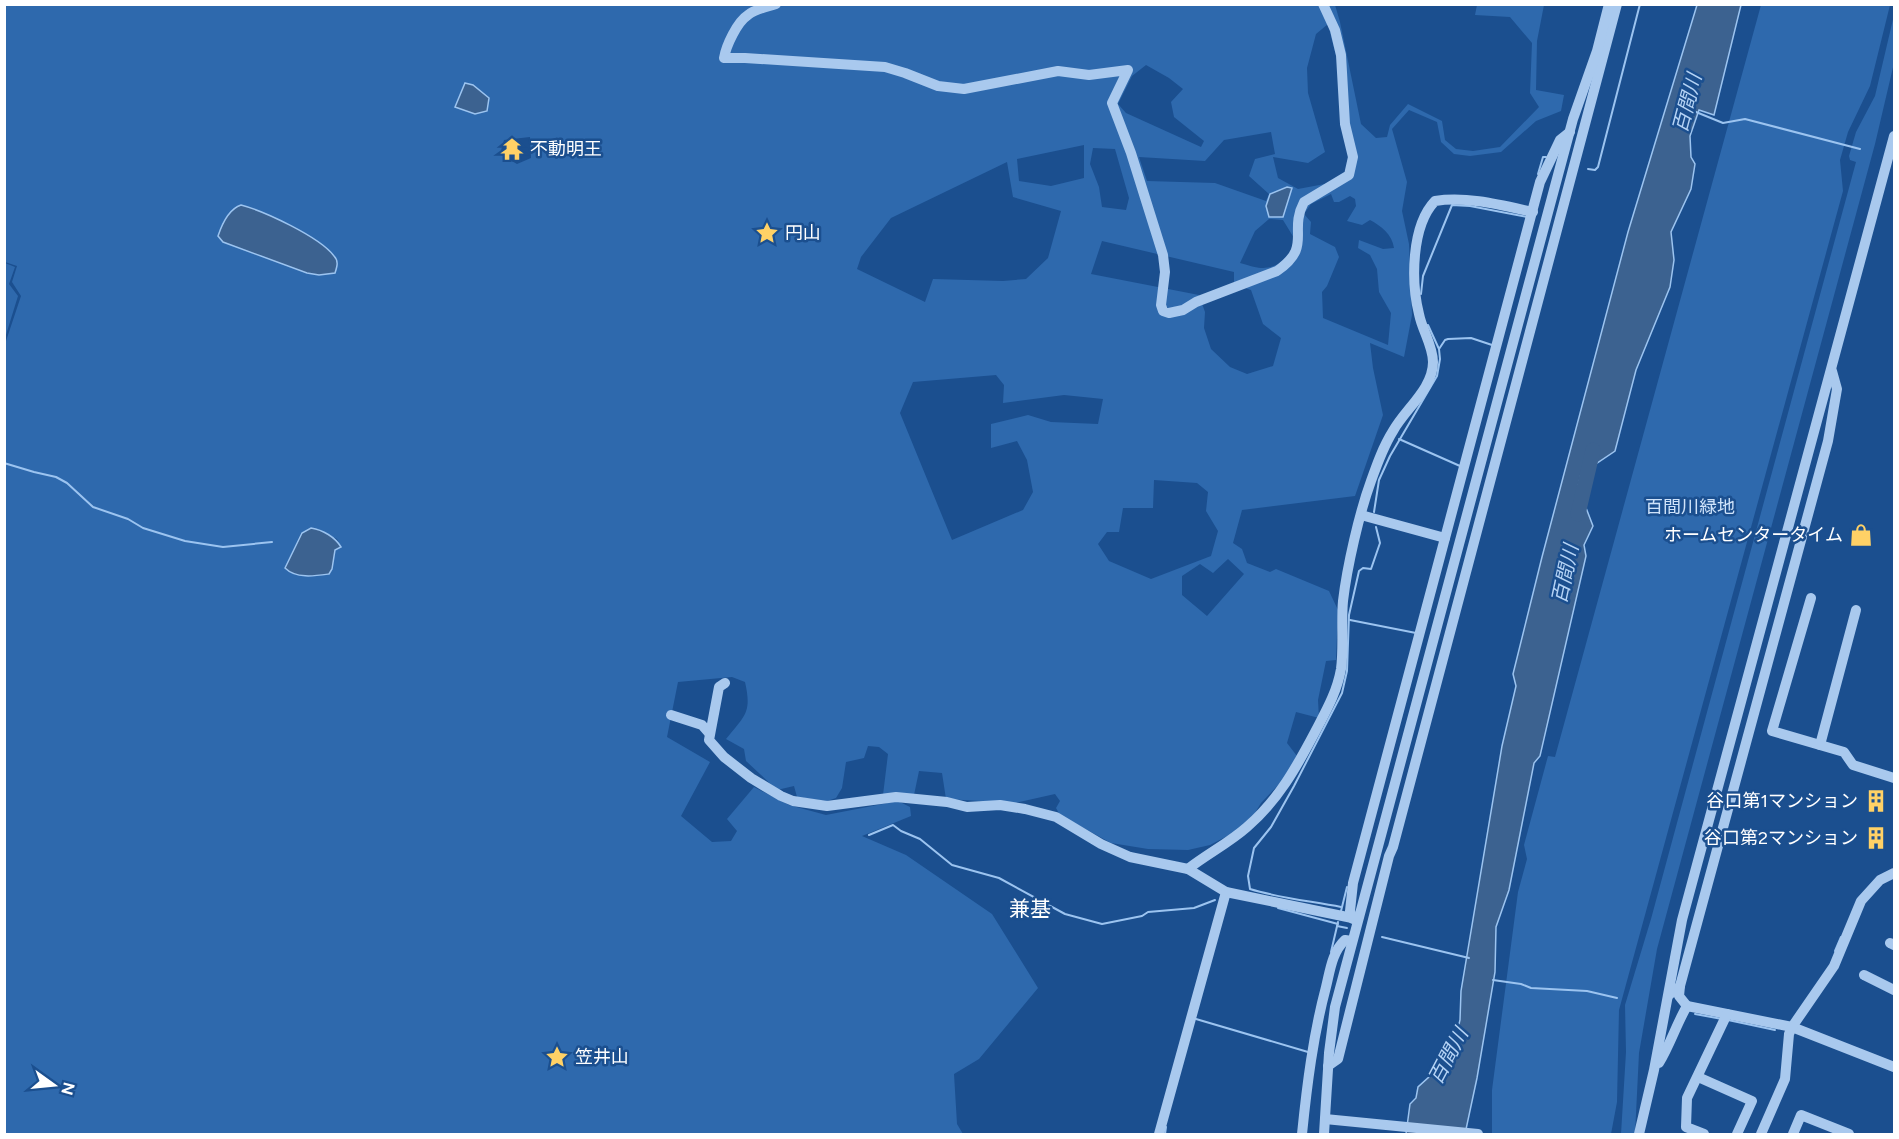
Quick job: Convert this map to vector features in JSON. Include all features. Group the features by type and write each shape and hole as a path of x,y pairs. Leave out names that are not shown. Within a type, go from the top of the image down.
{"street":[{"path":"776,4 754,12 741,21 724,58 885,67 905,72 938,86 964,89 1058,71 1089,75 1128,70 1112,103 1131,153 1163,255 1165,273 1161,305 1163,311 1169,313 1183,310 1205,298 1277,271 1289,263 1295,256 1300,209 1304,202 1349,175 1353,158 1345,124 1341,55 1335,30 1323,4"},
{"path":"1324,1134 1330,1119 1328,1066 1335,1007 1352,941 1355,919 1390,806 1570,132 1597,51 1609,4"},
{"path":"1328,1066 1338,1059 1389,856 1617,4"},
{"path":"1355,919 1350,911 1353,884 1442,537 1530,212 1540,182 1560,140 1570,132"},
{"path":"1639,1134 1654,1070 1682,920 1893,150 1894,136"},
{"path":"1188,869 1246,828 1268,807 1289,781 1335,693 1341,666 1343,600 1370,482 1392,433 1427,385 1431,373 1433,361 1419,317 1413,277 1421,226 1431,205 1435,201 1455,200 1494,204 1530,212"},
{"path":"1832,370 1837,389 1828,441 1679,996 1687,1006 1725,1018 1792,1027 1894,1067"},
{"path":"1361,515 1442,537"},
{"path":"1811,598 1772,731 1844,752 1853,765 1894,778"},
{"path":"1820,744 1856,610"},
{"path":"725,683 719,687 709,740 724,757 751,778 793,801 827,806 896,797 947,802 967,807 1016,807 1056,817 1101,844 1130,857 1188,869 1226,892 1355,919"},
{"path":"671,716 702,724 709,733"},
{"path":"1761,1134 1785,1079 1789,1034 1792,1027 1834,966 1862,901 1880,880 1894,873"},
{"path":"1159,1134 1226,892"},
{"path":"1302,1134 1314,1036 1325,989 1333,959 1342,943 1345,940 1352,941"},
{"path":"1864,975 1894,990"},
{"path":"1669,994 1680,986"},
{"path":"1654,1070 1667,1050 1675,1025 1687,1006"},
{"path":"1704,1134 1686,1127 1687,1098 1725,1018"},
{"path":"1698,1077 1752,1101 1737,1134"},
{"path":"1793,1134 1801,1115 1849,1134"},
{"path":"1330,1119 1478,1134"}],"green space":[{"path":"5,5 1335,5 1361,124 1376,138 1387,137 1390,125 1408,104 1442,121 1445,140 1456,149 1473,151 1500,147 1539,107 1530,93 1532,43 1510,17 1475,15 1477,5 1544,5 1537,41 1536,90 1564,95 1561,111 1536,121 1501,152 1470,156 1454,154 1441,142 1437,122 1409,110 1392,129 1407,182 1402,211 1409,244 1412,315 1404,357 1370,343 1383,415 1355,496 1242,510 1233,543 1242,549 1247,563 1270,572 1276,569 1329,591 1338,610 1336,660 1326,661 1318,700 1319,718 1296,712 1287,743 1297,756 1283,780 1261,803 1253,816 1235,832 1210,845 1188,850 1148,849 1111,843 1060,815 1056,808 1060,801 1055,794 1015,803 946,799 942,773 919,771 914,795 883,795 888,754 879,747 868,746 864,758 846,762 842,788 836,798 827,801 797,797 794,786 777,790 746,761 744,749 726,739 738,724 747,707 745,682 732,677 678,682 667,737 710,762 681,816 712,842 731,841 737,831 727,819 754,787 789,805 826,815 898,801 910,807 911,816 862,836 906,855 992,914 1038,988 979,1059 954,1074 957,1124 963,1134 5,1134 5,344 21,296 12,282 17,266 5,262","holes":["1328,24 1339,68 1351,163 1343,177 1330,183 1298,189 1278,178 1273,157 1308,163 1325,152 1308,93 1307,68 1316,34","1146,65 1183,89 1171,102 1174,117 1204,141 1201,147 1126,113 1118,104 1132,76","1271,132 1275,154 1255,159 1249,176 1269,194 1266,201 1215,183 1147,181 1139,157 1205,161 1224,140","530,137 531,158 517,164 500,154 504,140","1084,145 1084,178 1051,186 1019,181 1017,159","1093,148 1115,149 1129,198 1126,210 1102,207 1099,187 1090,164","1007,162 1013,197 1061,211 1048,258 1026,279 1003,281 933,279 925,302 857,269 861,257 891,218","1331,194 1334,202 1350,196 1355,199 1356,206 1347,221 1362,225 1370,220 1382,228 1391,239 1394,248 1383,249 1359,240 1358,248 1370,255 1377,269 1379,292 1391,313 1388,345 1323,318 1322,292 1327,286 1339,257 1335,247 1310,234 1311,222 1304,214 1311,204","260,213 285,224 271,258 223,242","1269,219 1283,220 1294,238 1290,257 1271,267 1261,268 1240,263 1255,231","1102,241 1234,272 1234,284 1251,290 1263,324 1281,338 1273,366 1247,374 1230,367 1211,349 1204,328 1205,312 1199,295 1091,274","996,375 1004,385 1003,403 1064,395 1103,399 1098,424 1051,422 1028,415 991,424 991,448 1017,441 1027,460 1033,492 1023,510 952,540 900,413 913,382","1154,480 1197,483 1208,492 1206,511 1218,531 1211,556 1151,579 1109,561 1098,544 1107,532 1119,532 1123,508 1153,508","319,530 337,539 341,547 335,550 329,574 302,576 285,568 301,533","1228,559 1244,574 1207,616 1182,595 1182,576 1200,564 1213,573"]},
{"name":"百間川緑地","path":"1761,5 1890,5 1870,86 1848,132 1840,160 1843,191 1619,1010 1617,1102 1611,1134 1492,1134 1492,1090 1518,892 1527,859 1524,845 1548,756 1555,757"},
{"path":"1894,15 1894,63 1875,144 1657,949 1639,1053 1635,1134 1621,1134 1626,1052 1625,1005 1651,919 1856,162 1850,160 1849,156 1856,132 1875,96"},
{"path":"5,263 15,267 9,284 18,296 5,338"}],"water":[{"path":"1697,5 1741,5 1714,115 1699,110 1690,136 1691,157 1695,164 1691,189 1671,232 1674,260 1670,287 1636,370 1615,451 1581,474 1578,487 1593,526 1584,545 1586,556 1540,756 1534,763 1509,890 1496,927 1495,972 1465,1134 1406,1134 1410,1104 1416,1098 1418,1087 1451,1057 1460,1020 1461,991 1502,746 1516,686 1513,674 1628,232"},
{"path":"465,83 473,85 489,98 487,111 475,114 455,107"},
{"path":"1287,187 1292,188 1283,217 1269,217 1266,206 1270,194"},
{"path":"241,205 277,219 317,241 336,258 335,273 319,275 307,273 223,242 218,236 224,222 233,210"},
{"path":"311,528 328,534 341,547 335,550 329,574 300,575 285,568 302,533"}],"waterway":[{"path":"1588,169 1595,170 1598,167 1640,4"},
{"path":"1696,112 1723,123 1745,119 1860,149"},
{"path":"1538,174 1543,157 1546,157"},
{"path":"1421,294 1423,276 1452,205 1470,206 1527,217"},
{"path":"1374,512 1379,480 1390,456 1437,376 1439,349 1428,325"},
{"path":"1439,349 1448,339 1471,338 1492,345"},
{"path":"1399,439 1460,466"},
{"name":"百間川","path":"1578,514 1593,450"},
{"path":"4,463 56,477 67,483 93,507 128,519 143,528 185,541 223,547 272,542"},
{"path":"1341,907 1250,889 1248,876 1254,848 1271,827 1342,693 1347,671 1349,615 1359,571 1363,568 1371,569 1380,543 1376,527"},
{"path":"1350,620 1416,633"},
{"path":"869,835 893,825 920,839 952,865 999,878 1065,914 1102,924 1142,916 1148,912 1194,908 1215,900"},
{"path":"1341,911 1347,887"},
{"path":"1278,908 1338,924"},
{"path":"1331,952 1338,922"},
{"path":"1337,926 1347,928"},
{"path":"1382,937 1469,958"},
{"path":"1835,951 1841,937"},
{"path":"1493,980 1521,984 1531,988 1587,991 1617,998"},
{"path":"1695,1014 1722,1019"},
{"path":"1196,1019 1308,1052"},
{"path":"1728,1020 1775,1030"},
{"name":"百間川","path":"1438,1077 1462,1036"},
{"path":"1165,1134 1166,1127"}],"place":[{"name":"不動明王","path":"512,149"},
{"name":"円山","path":"767,233"},
{"name":"ホームセンタータイム","path":"1861,535"},
{"name":"谷口第1マンション","path":"1876,801"},
{"name":"谷口第2マンション","path":"1876,838"},
{"name":"笠井山","path":"557,1057"}],"district":[{"name":"兼基","path":"1030,909"}]}
